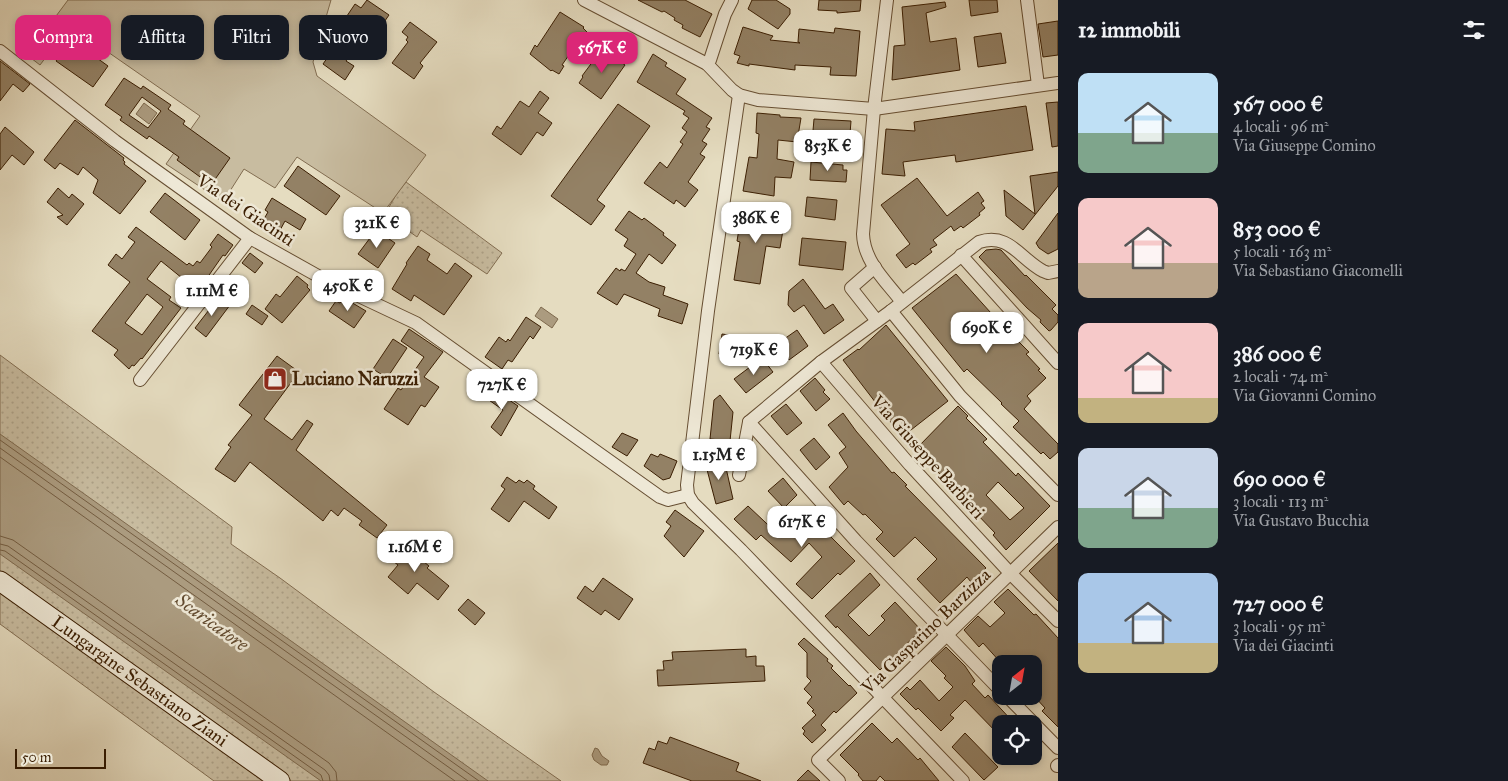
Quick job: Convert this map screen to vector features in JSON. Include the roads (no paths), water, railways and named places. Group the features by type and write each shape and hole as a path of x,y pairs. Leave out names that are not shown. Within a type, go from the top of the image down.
{"street":[{"path":"584,0 707,64 732,90 740,95 758,100 874,109 1058,83"},
{"path":"707,64 732,0"},
{"path":"887,0 862,234 863,245 868,258 902,302"},
{"path":"1027,0 1038,85"},
{"name":"Via dei Giacinti","path":"0,51 115,141 250,238 316,276 416,323 660,497 668,500 688,495"},
{"path":"740,95 708,311 686,486 688,495 693,503 883,696 963,781"},
{"path":"140,380 250,238"},
{"path":"739,475 749,422 821,362 892,310 979,242 989,238 1000,240 1011,245 1043,271 1048,273 1058,271"},
{"path":"960,255 1058,363"},
{"path":"875,267 851,288 877,321"},
{"path":"892,310 960,396 1058,495"},
{"name":"Via Giuseppe Barbieri","path":"821,362 910,465 1011,574 1058,621"},
{"path":"749,422 856,541 992,681"},
{"name":"Via Gasparino Barzizza","path":"839,781 818,760 1058,527"},
{"name":"Lungargine Sebastiano Ziani","path":"0,581 280,781"},
{"path":"1016,705 1058,748"}],"water":[{"path":"144,103 157,113 149,124 136,114"},
{"path":"541,307 558,319 552,328 535,316"},
{"name":"Scaricatore","path":"0,434 488,781 321,781 0,554"},
{"path":"595,748 609,761 607,765 601,765 594,760 592,755"}],"place":[{"name":"Luciano Naruzzi","path":"275,379"}]}
